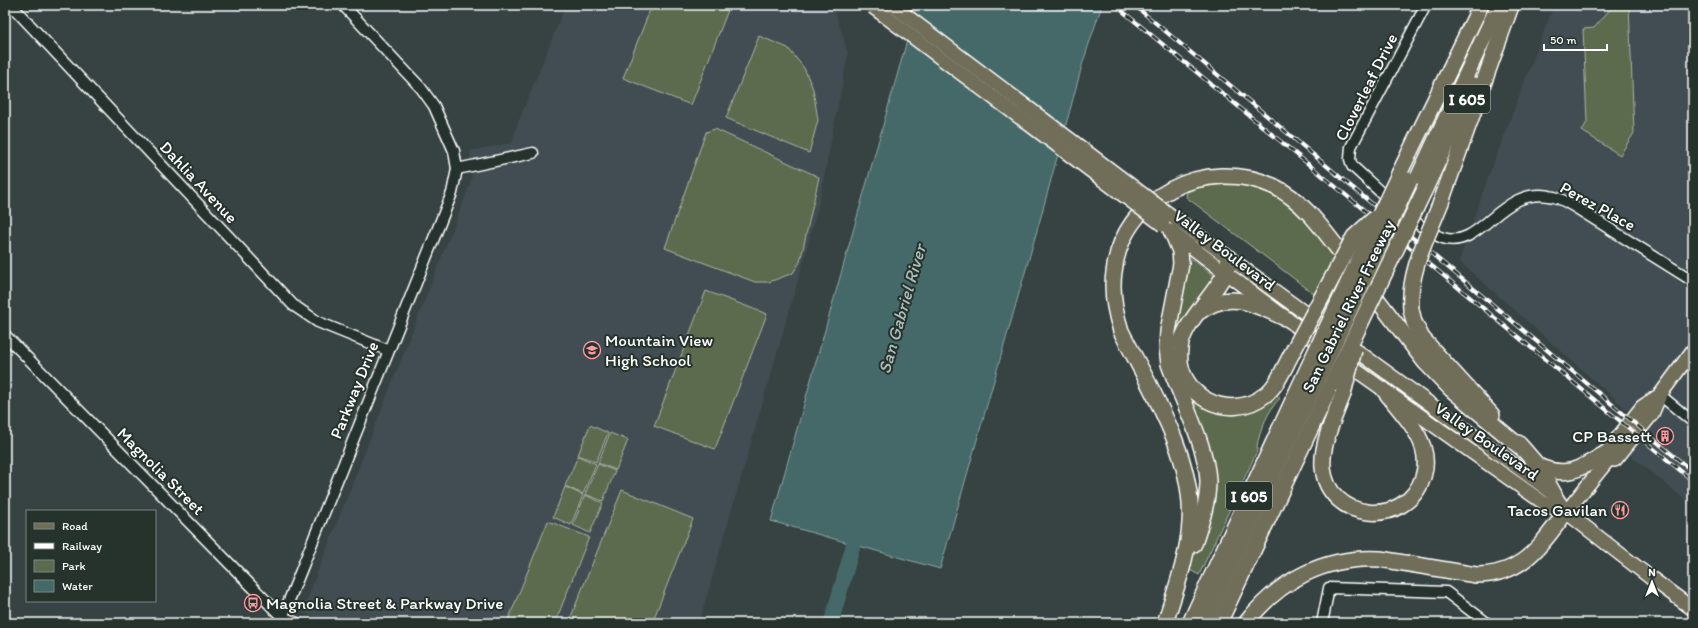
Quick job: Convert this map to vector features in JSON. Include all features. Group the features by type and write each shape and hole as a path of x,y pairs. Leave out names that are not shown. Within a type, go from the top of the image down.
{"highway":[{"name":"San Gabriel River Freeway","path":"1190,623 1320,377 1364,313 1412,182 1481,5"},
{"path":"1203,623 1412,182 1492,5"},
{"path":"1507,5 1441,202 1416,266 1411,288 1411,309 1417,330 1427,344 1538,466 1554,494"},
{"name":"San Gabriel River Freeway","path":"1219,623 1320,377 1380,214 1412,182 1507,5"},
{"path":"1165,623 1189,535 1191,503 1189,486 1183,463 1171,431 1121,331 1114,303 1112,287 1117,255 1128,229 1145,207 1174,187 1205,177 1234,176 1263,182 1275,187 1291,198 1307,212 1340,252 1426,362 1451,389 1525,451"},
{"path":"1228,257 1229,266 1226,273 1196,314 1182,337 1179,359 1182,372 1187,383 1195,392 1213,404 1236,407 1255,402 1266,394 1275,384 1354,237 1380,214"},
{"path":"1168,224 1180,251 1181,264 1168,331 1167,348 1173,375 1204,455 1208,480 1203,516 1174,594"},
{"path":"1196,314 1213,303 1239,300 1285,318"},
{"path":"1364,313 1343,394 1326,446 1323,466 1325,477 1334,494 1351,507 1370,513 1382,513 1400,506 1411,498 1420,484 1425,463 1420,441 1384,390"},
{"path":"1209,623 1320,377"},
{"path":"1538,466 1552,471 1568,472 1608,456"},
{"path":"1246,623 1263,603 1283,586 1308,571 1335,562 1358,559 1380,559 1476,575 1495,574 1508,570 1532,554 1566,512"}],"main road":[{"name":"Valley Boulevard","path":"892,5 1168,224 1226,273 1285,318 1548,506 1566,512"},
{"name":"Valley Boulevard","path":"872,6 1168,224 1228,257 1554,494 1566,512 1650,578 1693,609"},
{"path":"1566,512 1642,407 1660,395 1693,350"}],"street":[{"name":"Dahlia Avenue","path":"10,5 293,305 318,322 387,350"},
{"path":"343,5 421,88 434,106 454,151 457,169 533,153"},
{"name":"Cloverleaf Drive","path":"1426,5 1351,147 1350,159 1352,166 1422,227 1443,238"},
{"name":"Parkway Drive","path":"281,620 387,350 452,193 457,169"},
{"name":"Perez Place","path":"1443,238 1461,239 1470,236 1506,205 1516,200 1535,195 1546,196 1564,201 1578,209 1693,281"},
{"name":"Magnolia Street","path":"5,335 281,620 297,623"},
{"path":"1660,395 1693,422"},
{"path":"1322,623 1329,588 1446,592 1482,622"}],"shaded area":[{"name":"Mountain View High School","path":"566,5 833,5 848,54 819,202 699,623 329,623 302,612 468,190 472,176 470,151 512,143 516,128"},
{"path":"1554,5 1693,5 1693,506 1609,438 1629,411 1459,261 1488,178"}],"green space":[{"path":"652,5 730,5 691,105 623,78"},
{"path":"1618,5 1629,5 1634,133 1620,155 1582,131 1587,122 1583,29 1594,28 1612,7 1617,8"},
{"path":"759,36 788,48 804,68 813,89 818,120 809,153 726,118"},
{"path":"715,129 819,177 800,262 793,273 769,282 755,282 665,248 706,132"},
{"path":"1250,184 1268,189 1291,205 1312,227 1339,261 1317,296 1186,197 1187,192 1201,187"},
{"path":"1185,254 1216,277 1176,361 1216,409 1284,384 1277,395 1280,398 1268,414 1262,427 1258,441 1258,449 1199,575 1188,569 1213,508 1172,349"},
{"path":"706,291 767,314 715,449 654,426"},
{"path":"590,425 608,433 596,462 578,455"},
{"path":"610,433 628,440 616,470 598,463"},
{"path":"578,456 596,464 583,494 565,486"},
{"path":"598,464 615,471 603,501 585,494"},
{"path":"565,487 583,495 571,525 553,517"},
{"path":"622,490 693,519 652,623 580,623 570,619"},
{"path":"585,495 603,503 590,533 573,525"},
{"path":"548,521 589,537 555,623 507,623"}],"water":[{"path":"917,5 1102,5 1083,62 1040,220 940,569 771,521"}],"waterway":[{"name":"San Gabriel River","path":"831,623 859,525"}],"railway":[{"path":"1115,5 1693,481"},
{"path":"1134,5 1693,472"}],"place":[{"name":"Mountain View High School","path":"592,350"},
{"name":"CP Bassett","path":"1665,436"},
{"name":"Tacos Gavilan","path":"1620,510"},
{"name":"Magnolia Street & Parkway Drive","path":"253,603"}]}
